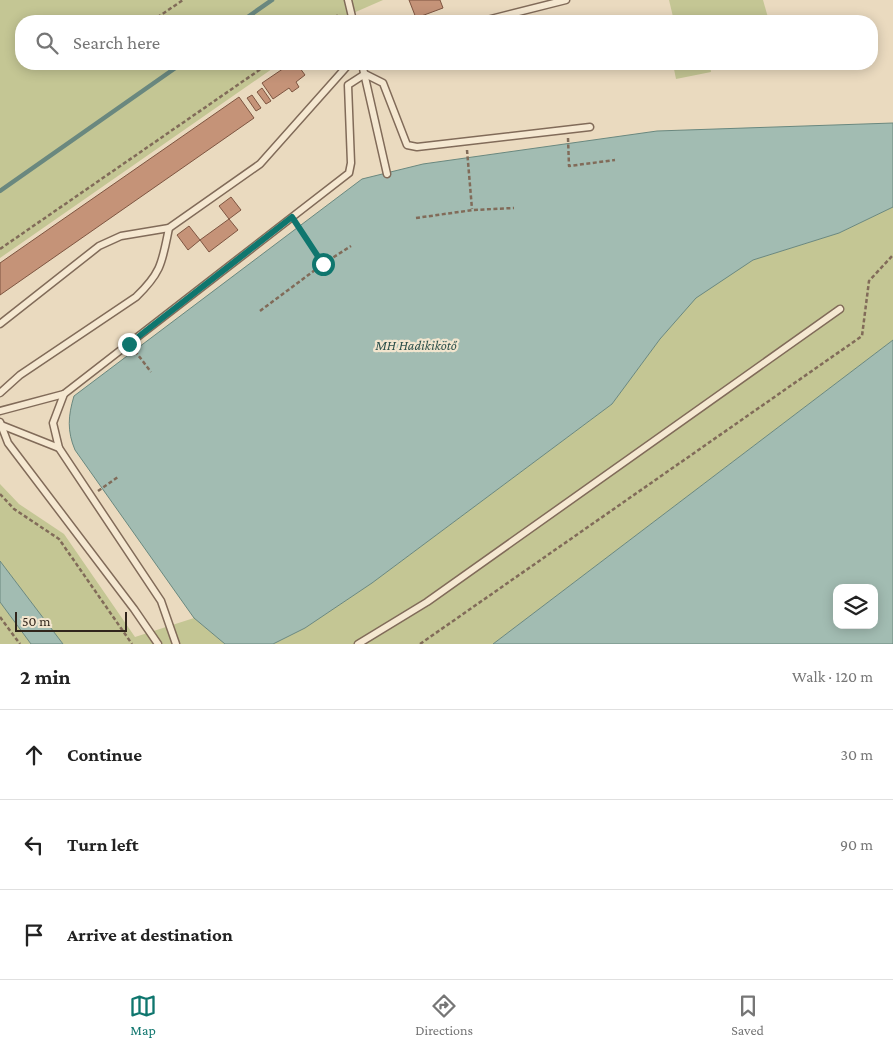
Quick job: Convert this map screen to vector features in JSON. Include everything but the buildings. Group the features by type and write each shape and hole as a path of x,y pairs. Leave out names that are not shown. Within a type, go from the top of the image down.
{"lane":[{"path":"348,0 351,15"},
{"path":"516,15 566,0"},
{"path":"0,324 99,246 121,236 169,228 260,164 344,70"},
{"path":"364,70 387,174"},
{"path":"365,74 383,83 407,145 417,147 590,127"},
{"path":"0,411 64,394 349,173 351,163 348,85 365,74"},
{"path":"0,393 20,375 136,297 150,283 161,266 169,228"},
{"path":"358,644 427,602 840,309"},
{"path":"64,394 52,423 59,448 161,601 176,644"},
{"path":"0,423 59,448"},
{"path":"0,423 8,443 158,644"}],"path":[{"path":"161,15 183,0"},
{"path":"0,249 259,70"},
{"path":"568,129 569,166 615,160"},
{"path":"466,141 472,210"},
{"path":"416,218 472,210 514,208"},
{"path":"292,217 323,264"},
{"path":"260,311 323,264 351,246"},
{"path":"420,644 862,336 865,326 869,281 893,255"},
{"path":"129,344 151,372"},
{"path":"90,496 118,477"},
{"path":"0,494 14,509 59,539 132,644"},
{"path":"0,617 20,644"}],"green space":[{"path":"0,0 383,0 350,15 15,15 15,70 270,70 0,258"},
{"path":"669,0 763,0 767,15 673,15"},
{"path":"674,70 711,70 711,72 676,79"},
{"path":"893,207 893,340 493,644 273,644 305,628 372,583 612,404 660,339 695,298 753,260 839,233"},
{"path":"0,484 19,504 64,534 135,637 194,618 225,644 63,644 0,561"},
{"path":"0,602 31,644 0,644"}],"water":[{"name":"MH Hadikikötő","path":"893,123 893,207 839,233 753,260 696,298 660,339 612,404 372,583 305,628 273,644 225,644 194,618 75,450 69,423 74,396 362,179 423,164 657,131"},
{"path":"893,340 893,644 493,644"},
{"path":"0,561 63,644 31,644 0,602"}],"waterway":[{"path":"251,15 272,0"},
{"path":"0,191 172,70"}],"route":[{"path":"129,344 292,217 323,264"}]}
